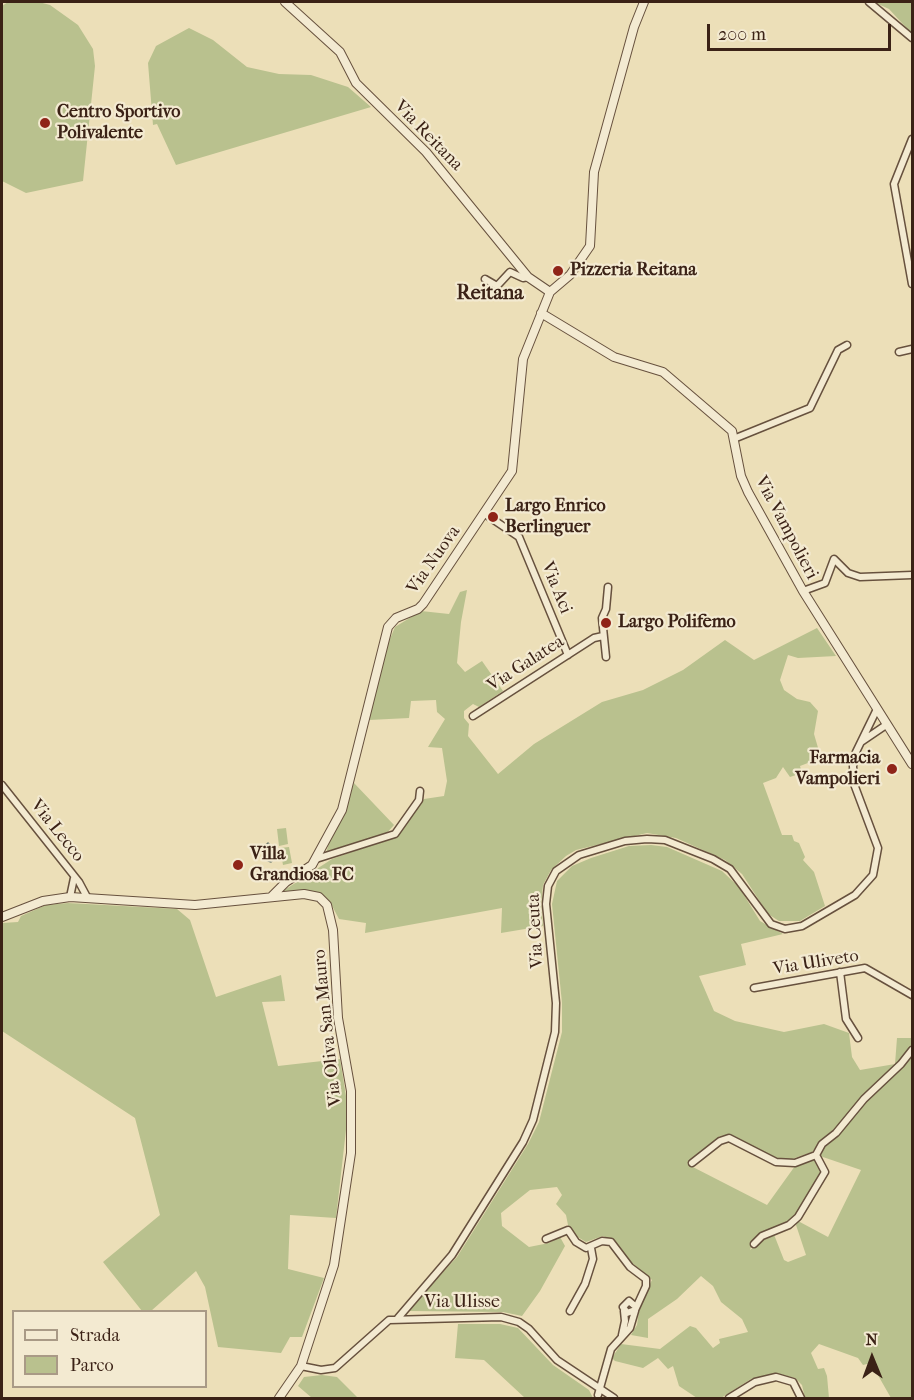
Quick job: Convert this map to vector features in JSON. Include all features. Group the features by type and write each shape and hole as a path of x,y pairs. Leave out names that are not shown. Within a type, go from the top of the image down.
{"street":[{"name":"Via Reitana","path":"285,2 340,52 356,83 426,152 528,277 550,292"},
{"path":"550,292 570,275 590,246 594,172 634,27 644,2"},
{"path":"869,2 912,38"},
{"path":"912,139 896,178 894,189 912,284"},
{"path":"485,279 497,286 510,272 524,278 528,277"},
{"name":"Via Nuova","path":"272,897 315,859 342,810 388,627 396,618 418,609 423,604 485,514 514,466 521,373 528,346 550,292"},
{"path":"541,314 614,357 663,372 728,426 736,438 810,408 838,350 847,345"},
{"path":"899,352 912,349"},
{"name":"Via Vampolieri","path":"736,438 744,483 803,591 912,764"},
{"name":"Via Aci","path":"485,514 519,537 567,655"},
{"path":"803,591 825,583 827,570 834,559 848,573 860,577 912,575"},
{"path":"606,657 602,618 606,609 608,587"},
{"name":"Via Galatea","path":"473,716 594,638 603,636"},
{"name":"Via Ceuta","path":"398,1318 452,1255 523,1142 534,1120 555,1032 556,1002 546,904 548,886 556,871 579,855 625,841 665,840 713,859 730,869 771,924 785,929 802,926 863,889 876,867 876,840 854,784 854,759 876,709"},
{"path":"861,743 886,724"},
{"name":"Via Lecco","path":"2,785 73,874 87,897"},
{"path":"315,859 395,834 419,800 420,791"},
{"path":"70,897 75,881 73,874"},
{"name":"Via Oliva San Mauro","path":"2,917 42,901 70,897 195,905 313,894 327,905 333,930 338,1018 351,1091 351,1153 336,1253 301,1366 279,1398"},
{"name":"Via Uliveto","path":"754,988 840,972 870,969 912,995"},
{"path":"840,972 846,1019 858,1038"},
{"path":"692,1163 720,1141 729,1138 776,1162 795,1163 816,1155 822,1144 836,1133 864,1099 901,1064 912,1050"},
{"path":"754,1244 762,1236 789,1225 798,1217 825,1172 816,1155"},
{"path":"546,1239 568,1230 581,1245 591,1248 602,1241 611,1242 630,1267 646,1279 633,1323 621,1336 606,1361 600,1395"},
{"path":"570,1311 585,1284 593,1259 591,1248"},
{"path":"621,1336 625,1321 624,1304 643,1290"},
{"path":"629,1301 636,1309"},
{"path":"624,1311 630,1314 636,1309"},
{"name":"Via Ulisse","path":"301,1366 321,1370 335,1368 381,1325 398,1318 512,1319 528,1329 557,1360 590,1383 600,1395 612,1397"},
{"path":"729,1398 755,1382 776,1377 793,1382 801,1398"}],"green space":[{"name":"Centro Sportivo Polivalente","path":"8,2 39,2 50,5 78,25 93,49 95,66 83,181 26,193 2,181 2,6"},
{"path":"874,2 912,2 912,34 889,9"},
{"path":"189,28 213,40 247,67 279,74 311,75 348,87 371,107 176,165 157,124 153,125 148,63 156,46"},
{"path":"467,590 457,663 465,672 482,661 503,691 479,707 473,704 464,711 464,718 469,724 468,736 498,774 534,744 602,702 643,690 683,670 725,640 754,660 817,628 836,656 798,658 788,655 780,680 784,690 797,699 810,702 818,711 814,734 821,758 800,766 802,773 790,777 783,767 776,778 763,783 782,835 792,835 794,841 799,843 805,857 803,860 814,872 825,906 800,921 779,921 768,914 742,874 725,860 676,838 647,833 576,850 566,856 551,870 543,885 541,904 543,926 501,933 502,908 365,933 366,923 339,919 330,902 321,893 283,891 332,859 397,836 424,799 444,796 447,781 442,748 428,747 445,719 437,712 436,700 411,701 409,718 369,720 387,646 395,627 421,611 449,614 460,592"},
{"path":"354,783 394,825 385,835 326,853 332,833 340,823"},
{"path":"286,828 288,844 279,846 277,829"},
{"path":"629,846 667,847 722,871 739,887 760,921 783,934 741,944 746,965 699,976 714,1011 735,1021 784,1032 824,1024 849,1033 852,1057 860,1070 895,1064 897,1038 912,1038 912,1047 899,1064 812,1152 789,1160 775,1158 728,1135 720,1136 687,1164 767,1205 795,1166 812,1157 819,1162 823,1171 797,1217 761,1233 754,1239 750,1250 773,1232 784,1260 788,1262 806,1255 796,1225 798,1221 828,1237 861,1170 820,1156 822,1146 912,1052 912,1398 891,1398 871,1363 863,1365 858,1358 819,1344 811,1353 818,1369 824,1368 829,1398 805,1398 802,1385 795,1378 776,1373 751,1379 721,1398 697,1398 679,1386 673,1366 668,1369 658,1358 643,1368 615,1361 612,1358 621,1344 660,1349 690,1326 696,1328 713,1348 720,1343 719,1339 748,1332 742,1319 721,1302 713,1286 701,1276 677,1299 648,1319 648,1338 631,1335 637,1325 640,1303 652,1280 610,1239 603,1236 586,1242 576,1236 568,1225 566,1215 556,1204 562,1195 557,1187 530,1190 501,1213 502,1226 529,1247 549,1243 560,1237 565,1246 540,1291 522,1316 503,1312 410,1311 410,1308 457,1257 528,1144 539,1122 562,1032 562,1003 552,904 557,881 572,866 591,858"},
{"path":"289,847 292,863 283,865 280,848"},
{"path":"68,903 177,909 190,920 216,997 281,975 285,1001 262,1002 278,1066 340,1059 346,1096 347,1121 336,1218 290,1215 288,1269 324,1278 302,1337 290,1337 281,1353 218,1347 205,1287 196,1271 152,1310 141,1310 103,1262 160,1215 135,1118 2,1031 2,923 18,922 21,916 46,905"},
{"path":"458,1324 500,1324 518,1328 553,1365 589,1390 593,1398 525,1398 484,1360 455,1358"},
{"path":"322,1375 337,1377 358,1398 312,1398 298,1386 304,1377"}],"water":[{"path":"268,843 274,848 274,859 271,862 263,859 263,847"}],"place":[{"name":"Centro Sportivo Polivalente","path":"45,123"},
{"name":"Pizzeria Reitana","path":"558,271"},
{"name":"Largo Enrico Berlinguer","path":"493,517"},
{"name":"Largo Polifemo","path":"606,623"},
{"name":"Farmacia Vampolieri","path":"892,769"},
{"name":"Villa Grandiosa FC","path":"238,865"}],"district":[{"name":"Reitana","path":"490,294"}]}
